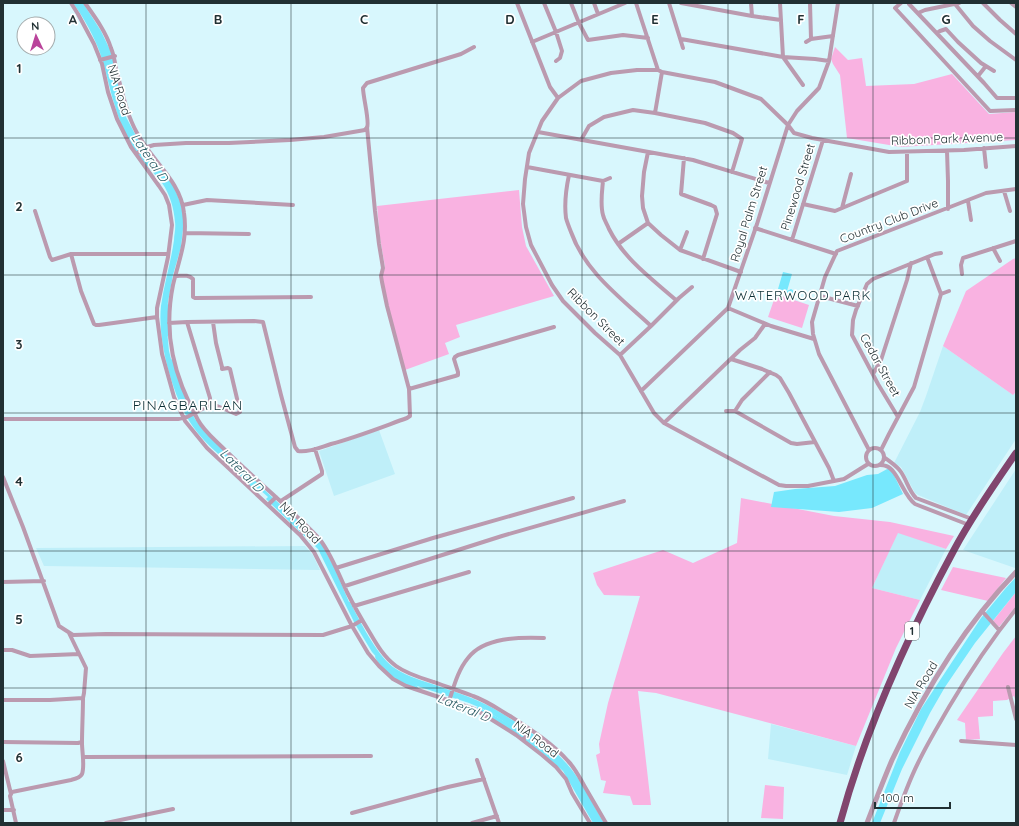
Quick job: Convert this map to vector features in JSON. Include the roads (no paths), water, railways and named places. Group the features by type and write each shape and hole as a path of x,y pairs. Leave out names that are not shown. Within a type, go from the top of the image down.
{"highway":[{"name":"1","path":"840,823 863,751 892,674 909,638 954,549 1016,453"}],"street":[{"name":"NIA Road","path":"71,3 91,38 101,60 114,113 131,147 165,195 169,205 172,225 168,254 157,308 157,317 167,353 174,397 194,434 244,484 269,504 300,534 314,552 368,653 379,666 393,679 406,686 449,699 481,713 524,739 561,772 590,823"},
{"path":"85,3 111,47 128,116 145,148 171,181 183,205 185,216 184,242 170,301 167,353 199,422 211,436 275,498 281,501 322,543 361,620 383,654 396,666 412,675 476,697 530,730 559,752 569,762 606,823"},
{"path":"517,3 550,87 558,98"},
{"path":"544,3 562,51 560,58 556,61"},
{"path":"571,3 588,40 623,35 648,38"},
{"path":"594,3 598,14"},
{"path":"532,42 598,14 612,5 625,3"},
{"path":"636,3 660,71 655,113"},
{"path":"669,3 683,48"},
{"path":"681,3 695,4 719,10 781,20"},
{"path":"718,3 719,10"},
{"path":"751,3 752,16"},
{"path":"780,3 783,57 803,85"},
{"path":"810,3 811,39"},
{"name":"Royal Palm Street","path":"728,308 788,125 797,111 819,88 829,61 838,3"},
{"path":"901,3 895,8 990,111 1016,110"},
{"path":"918,13 957,3 973,26 990,41 1016,60"},
{"path":"983,3 1016,34"},
{"path":"1011,3 1016,7"},
{"path":"909,4 997,98 1016,98"},
{"path":"937,33 946,29 958,42 994,71"},
{"path":"806,42 811,39 833,36"},
{"path":"681,39 783,57 829,61"},
{"path":"169,323 263,322 281,396 295,447 298,451 302,452 314,450 360,436 410,416 409,389 387,306 381,276 383,268 375,211 367,127 368,122 363,88 367,83 460,54 474,47"},
{"path":"101,60 114,56"},
{"path":"978,76 986,66"},
{"name":"Ribbon Street","path":"660,71 637,70 611,73 581,81 558,98 542,121 529,153 523,204 530,245 552,285 563,301 595,333 620,355 654,414 664,423 779,485 808,486 834,481 844,478 868,464"},
{"name":"Ribbon Park Avenue","path":"660,71 715,82 761,99 788,125 794,133 812,138 889,152 947,151 1016,146"},
{"path":"581,140 589,126 604,117 632,110 705,123 733,133 742,138"},
{"path":"136,154 145,148 154,145 229,143 324,137 364,130 367,127"},
{"path":"538,132 684,158 769,183"},
{"path":"742,138 747,136"},
{"path":"732,172 742,138"},
{"name":"Pinewood Street","path":"792,240 823,140"},
{"path":"984,148 986,167"},
{"path":"947,151 948,209"},
{"path":"648,152 644,172 642,196 648,223 680,250 741,272"},
{"path":"802,204 835,211 907,181 907,152"},
{"path":"681,194 684,158"},
{"path":"527,167 603,181 610,178"},
{"path":"842,208 852,174"},
{"path":"569,175 565,191 566,218 575,242 588,264 611,290 651,326"},
{"path":"603,181 603,216 614,238 623,251 676,300"},
{"name":"Country Club Drive","path":"869,450 819,354 813,334 812,322 825,277 837,251 986,193 1016,189"},
{"path":"1004,191 1010,211"},
{"path":"676,197 681,194"},
{"path":"681,194 711,205 716,209 717,214 703,259"},
{"path":"183,205 207,200 293,205"},
{"path":"968,201 971,220"},
{"path":"716,209 721,206"},
{"path":"830,210 830,216"},
{"path":"35,211 52,260 71,254 168,254"},
{"path":"618,244 648,223"},
{"path":"755,228 836,254"},
{"path":"185,232 249,234"},
{"path":"680,250 687,232"},
{"path":"962,274 961,265 963,258 1016,241"},
{"path":"993,248 1000,261"},
{"name":"Cedar Street","path":"898,417 852,335 853,320 867,284 873,279 940,253"},
{"path":"71,254 81,291 94,324 99,325 157,317"},
{"path":"881,450 888,434 914,387 941,294 927,257"},
{"path":"873,374 881,360 907,280 911,263"},
{"path":"175,276 187,276 193,279 193,297 195,298 311,297"},
{"path":"620,355 676,300 692,287"},
{"path":"941,294 949,291"},
{"path":"820,296 858,306"},
{"path":"641,391 728,308 765,324 814,339"},
{"path":"3,419 178,419 208,406 210,403 210,398 187,322"},
{"path":"210,403 236,414 239,414 240,412 230,369 222,369 213,322"},
{"path":"664,423 740,350 755,338 765,324"},
{"path":"409,389 458,375 454,359 458,355 554,327"},
{"path":"731,359 770,372 780,378 830,468 834,481"},
{"path":"735,411 742,400 770,372"},
{"path":"726,412 735,411 791,443 797,444 815,442"},
{"path":"877,448 881,450 884,457 902,473 912,494 916,498 971,522 914,504 906,494 893,470 887,466 880,465 874,467 866,462 866,456 869,450 877,448"},
{"path":"281,501 322,474 314,450"},
{"path":"880,465 884,460 884,457"},
{"path":"3,477 44,581 59,626 73,635 324,635 353,625 361,620"},
{"path":"269,504 275,498"},
{"path":"336,568 572,498"},
{"path":"344,586 502,536 624,501"},
{"path":"300,534 307,527"},
{"path":"354,606 469,572"},
{"name":"NIA Road","path":"868,823 892,761 920,704 952,653 1016,572"},
{"path":"3,582 44,581"},
{"path":"894,823 904,794 918,764 966,677 999,630 1016,609"},
{"path":"983,613 999,630"},
{"path":"11,794 15,791 79,778 82,773 83,698 86,668 69,633"},
{"path":"449,699 460,670 475,650 485,645 504,640 544,638"},
{"path":"3,650 12,650 30,656 79,654"},
{"path":"1008,687 1016,719"},
{"path":"3,700 83,698"},
{"path":"524,739 530,730"},
{"path":"961,741 1016,745"},
{"path":"3,742 82,742"},
{"path":"83,757 371,756"},
{"path":"477,760 499,823"},
{"path":"3,761 16,823"},
{"path":"352,813 448,787 484,779"},
{"path":"106,823 173,809"},
{"path":"3,810 14,810"},
{"path":"472,823 496,816"}],"water":[{"name":"Lateral D","path":"73,3 83,3 101,31 111,52 126,117 142,147 156,162 174,187 181,204 183,229 181,247 173,275 166,320 169,351 175,375 180,389 195,419 204,431 321,543 335,569 349,602 375,646 393,667 406,675 482,702 520,725 541,740 567,764 582,785 604,823 593,823 563,771 503,721 483,709 469,703 408,683 393,675 372,652 355,624 318,549 266,499 268,497 259,489 256,492 208,444 189,420 181,406 169,372 160,321 162,298 174,240 175,224 173,207 165,187 138,155 126,135 119,119 98,47"},
{"path":"783,272 792,274 787,291 791,289 794,291 793,296 791,297 788,296 787,292 778,289"},
{"path":"889,468 903,494 872,508 839,512 771,507 774,492 835,486 867,475 878,474"},
{"path":"1016,577 1016,592 975,643 945,687 930,713 902,769 880,823 872,823 900,752 921,709 981,618"}],"waterway":[{"name":"Lateral D","path":"166,334 168,307"},
{"name":"Lateral D","path":"171,362 185,401"},
{"name":"Lateral D","path":"378,657 392,676 415,688"},
{"name":"Lateral D","path":"478,710 500,722 536,746"}],"district":[{"name":"WATERWOOD PARK","path":"803,295"},
{"name":"PINAGBARILAN","path":"188,405"}]}
